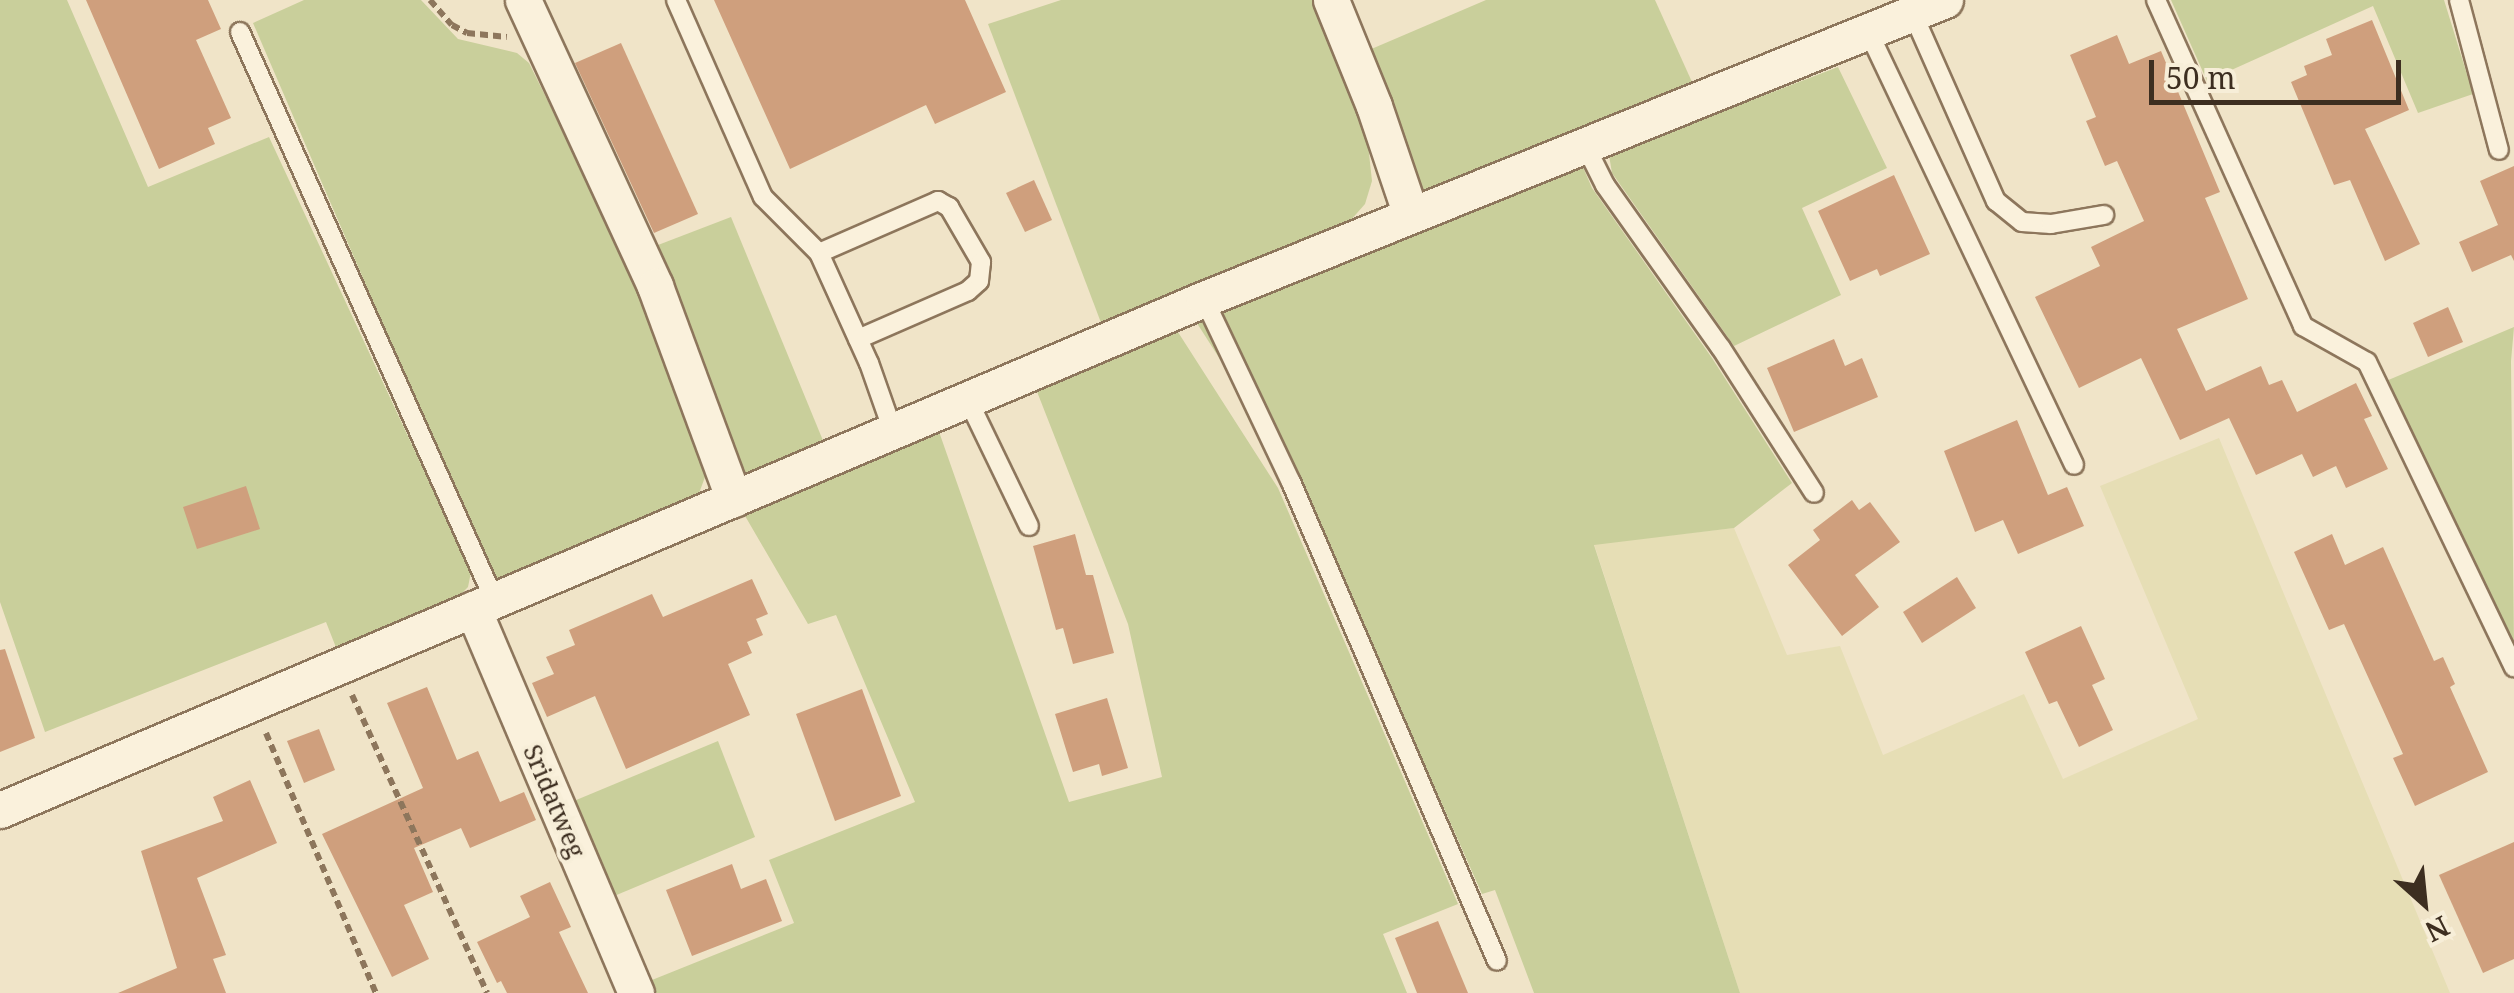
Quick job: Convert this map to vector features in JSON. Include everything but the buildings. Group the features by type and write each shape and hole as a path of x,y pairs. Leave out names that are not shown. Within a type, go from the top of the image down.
{"street":[{"path":"1331,0 1374,106 1411,215"},
{"path":"0,810 1204,299 1929,7"},
{"path":"530,16 656,286 734,498"},
{"name":"Sridatweg","path":"483,604 636,993"}],"lane":[{"path":"676,0 764,197 820,253 894,431"},
{"path":"2156,0 2303,326 2367,362 2514,668"},
{"path":"2459,0 2499,150"},
{"path":"1929,7 1996,201 2022,222 2051,224 2104,215"},
{"path":"240,32 483,604"},
{"path":"1869,33 2074,465"},
{"path":"1585,144 1605,185 1721,348 1814,493"},
{"path":"820,253 938,201 949,208 981,262 979,282 968,292 858,340"},
{"path":"1204,299 1291,482 1497,960"},
{"path":"968,400 1029,526"}],"path":[{"path":"430,0 452,25 466,33 503,37 530,16"},
{"path":"339,667 487,993"},
{"path":"254,704 376,993"}],"shaded area":[{"path":"2219,438 2450,993 1740,993 1594,544 1734,528 1787,655 1840,646 1883,755 2024,694 2063,779 2198,719 2100,486"}],"green space":[{"path":"0,0 67,0 148,187 269,137 471,572 468,587 456,599 337,650 326,622 45,732 0,602"},
{"path":"304,0 421,0 458,39 517,53 529,63 618,243 691,421 705,477 698,496 500,583 491,575 253,23"},
{"path":"1061,0 1317,0 1367,135 1372,181 1365,204 1350,221 1103,328 988,24"},
{"path":"1486,0 1655,0 1692,82 1430,190 1408,188 1362,53"},
{"path":"2171,0 2444,0 2473,94 2418,113 2373,6 2207,81"},
{"path":"1838,67 1887,168 1802,208 1841,295 1734,346 1612,173 1609,155"},
{"path":"1582,165 1592,188 1712,358 1792,483 1734,528 1594,545 1740,993 1534,993 1495,890 1482,894 1301,486 1193,317"},
{"path":"731,217 824,443 734,480 645,250"},
{"path":"2514,327 2511,361 2514,649 2386,381"},
{"path":"1176,329 1278,488 1458,904 1383,934 1407,993 651,993 647,982 794,923 769,860 915,802 836,615 808,624 741,509 937,426 1069,802 1162,777 1128,624 1034,384"},
{"path":"718,741 755,837 607,899 569,803"}]}
